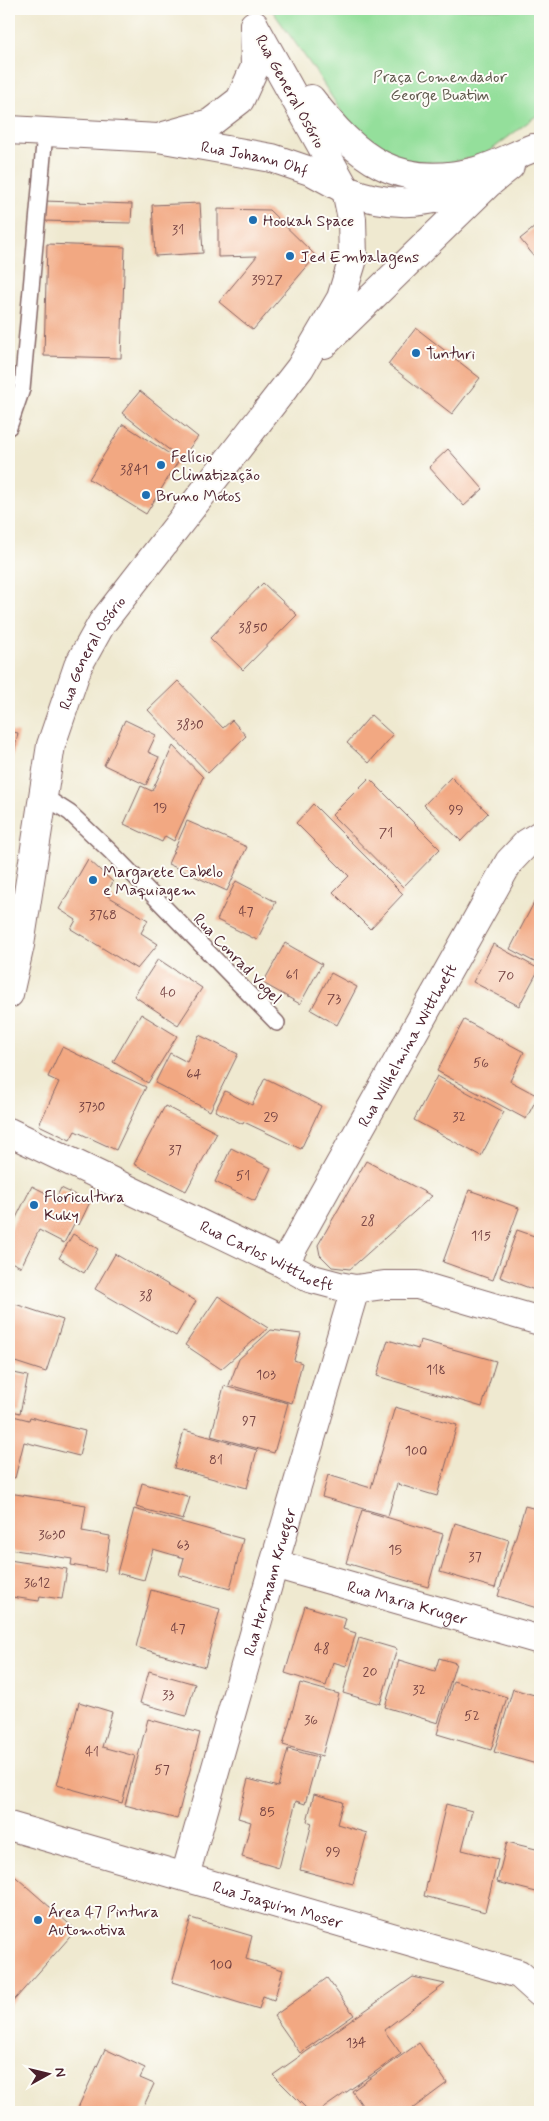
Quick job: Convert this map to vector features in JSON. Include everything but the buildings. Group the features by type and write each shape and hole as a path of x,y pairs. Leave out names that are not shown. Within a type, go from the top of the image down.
{"street":[{"name":"Rua Johann Ohf","path":"158,138 210,123 240,100 254,67 249,17"},
{"name":"Rua General Osório","path":"249,17 332,125 363,154 390,171 417,177 451,176 478,171 536,145"},
{"name":"Rua General Osório","path":"9,994 20,944 51,745 78,666 102,623 300,368 341,298 353,259 352,219 346,190 249,17"},
{"name":"Rua Johann Ohf","path":"9,130 158,138 272,158 313,172 346,190 367,198 386,202 413,202 444,198 489,182"},
{"name":"Rua General Osório","path":"300,368 393,279 489,182 536,145"},
{"name":"Rua Wilhelmina Witthoeft","path":"284,1264 509,862 527,843 540,835"},
{"name":"Rua Carlos Witthoeft","path":"9,1132 284,1264 309,1278 355,1289 384,1285 418,1285 540,1322"},
{"name":"Rua Hermann Krueger","path":"186,1876 274,1564 355,1289"},
{"name":"Rua Maria Kruger","path":"274,1564 540,1640"},
{"name":"Rua Joaquim Moser","path":"9,1826 519,1974 540,1992"}],"lane":[{"path":"9,427 22,389 45,133"},
{"name":"Rua Conrad Vogel","path":"42,795 70,813 110,850 278,1023"}],"green space":[{"name":"Praça Comendador George Buatim","path":"271,9 540,9 540,113 486,154 449,163 408,161 385,152 356,135 316,72"}],"place":[{"name":"Hookah Space","path":"253,220"},
{"name":"Jed Embalagens","path":"290,256"},
{"name":"Tunturi","path":"416,353"},
{"name":"Felício Climatização","path":"161,465"},
{"name":"Bruno Motos","path":"146,495"},
{"name":"Margarete Cabelo e Maquiagem","path":"93,880"},
{"name":"Floricultura Kuky","path":"34,1205"},
{"name":"Área 47 Pintura Automotiva","path":"38,1920"}]}
